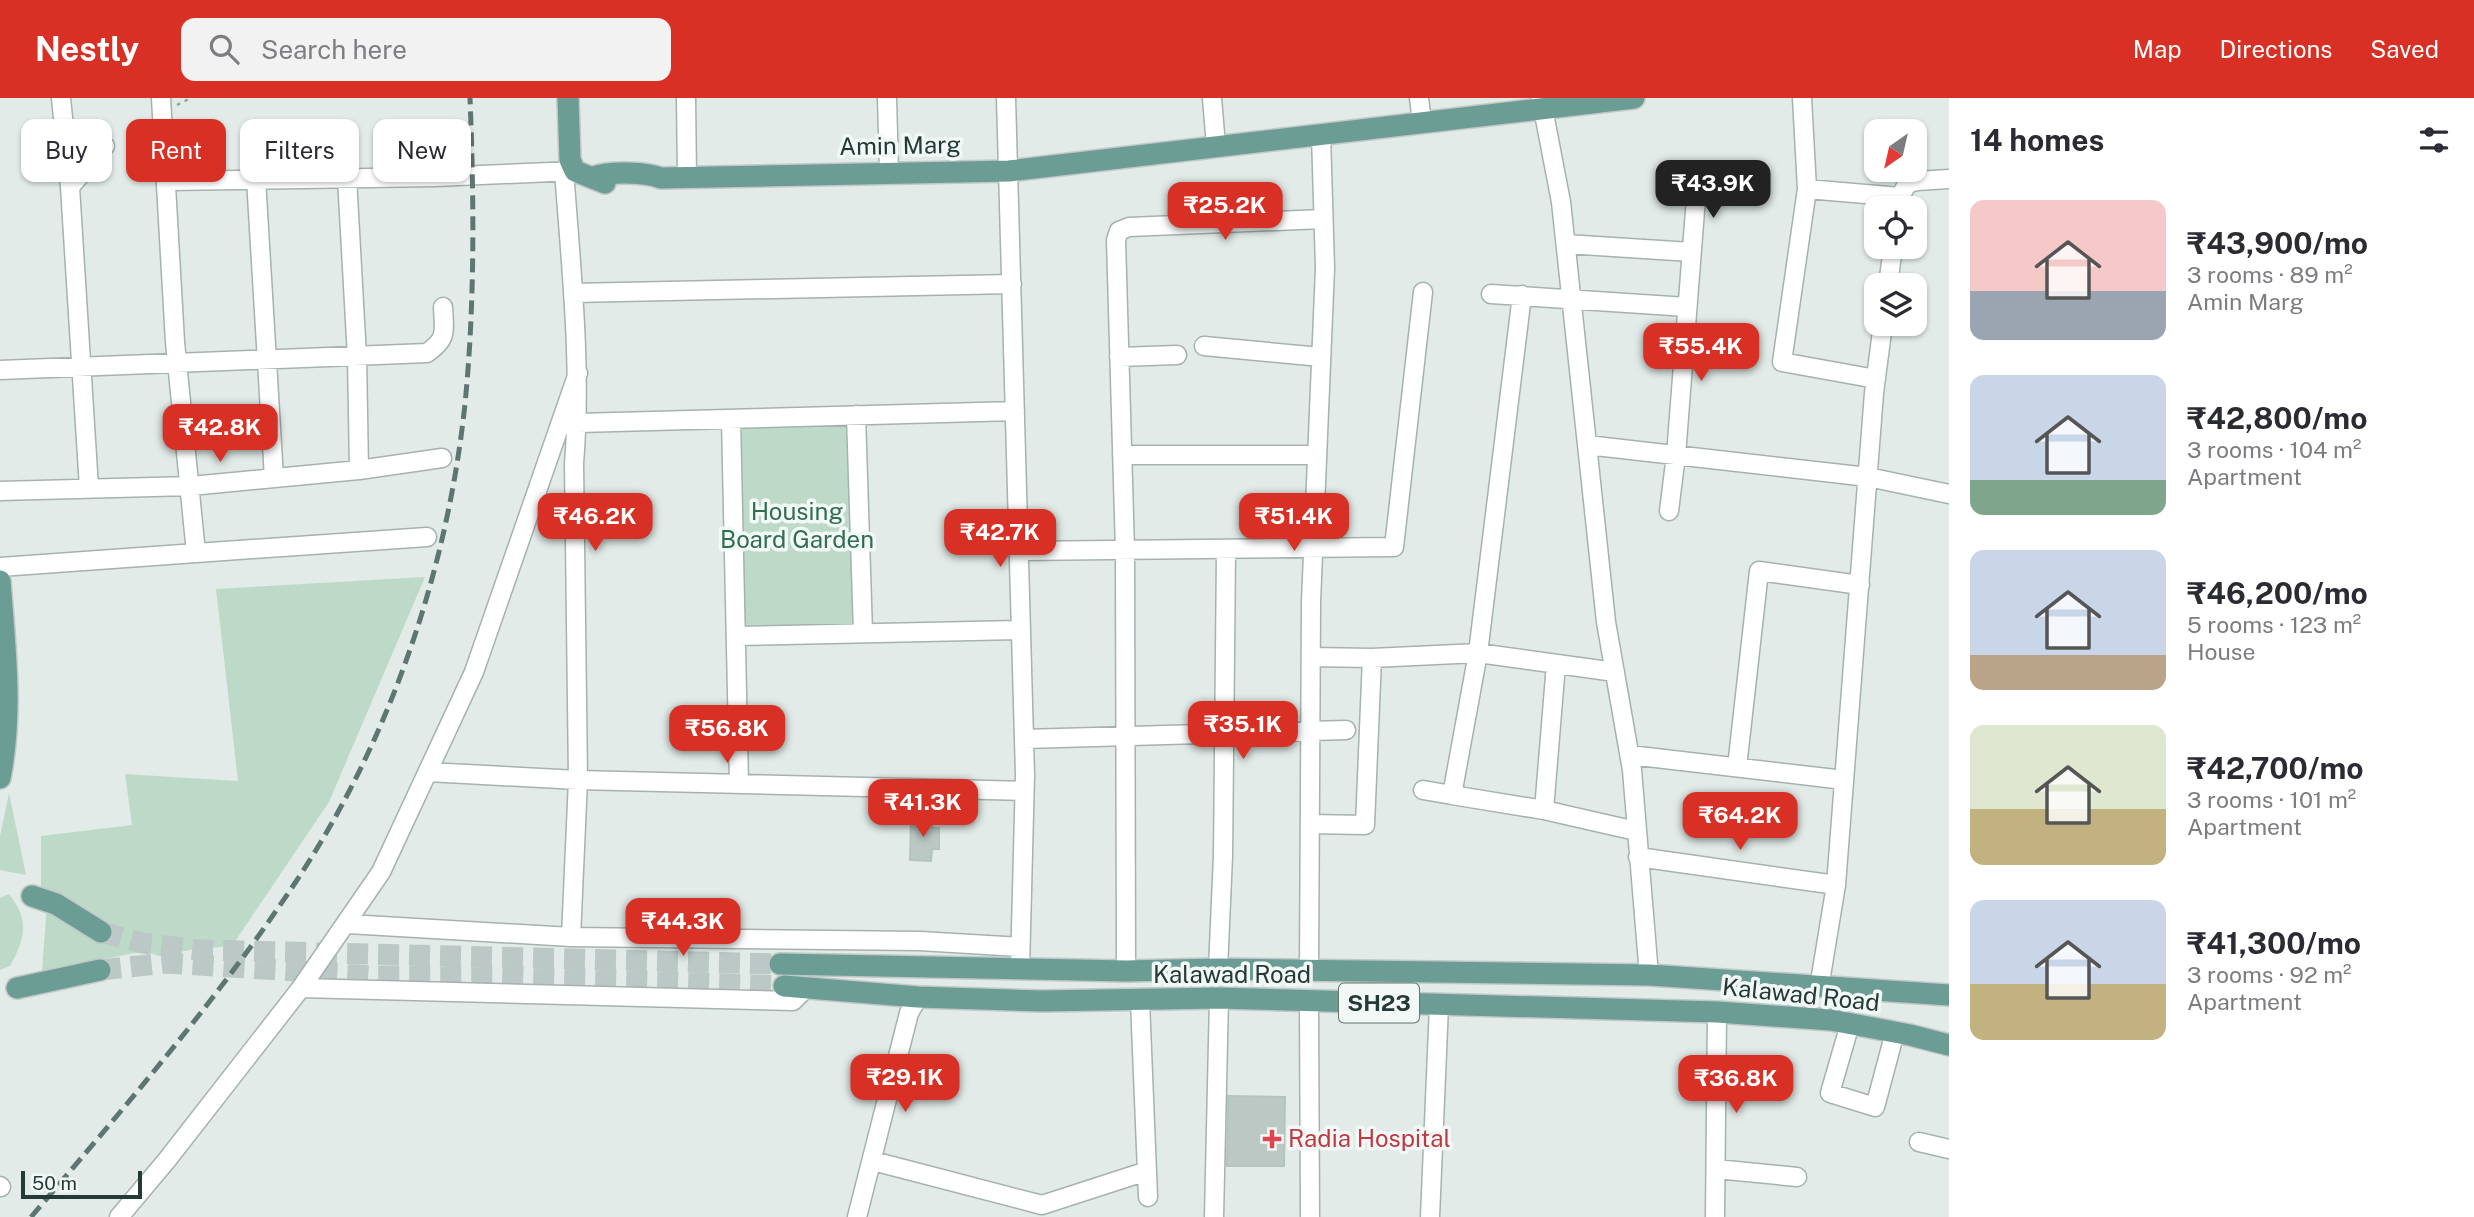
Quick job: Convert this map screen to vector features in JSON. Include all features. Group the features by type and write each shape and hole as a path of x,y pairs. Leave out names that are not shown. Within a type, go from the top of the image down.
{"main road":[{"path":"568,98 570,160 578,173"},
{"name":"Amin Marg","path":"578,173 603,183 653,184 661,178 687,176 1009,171 1422,122 1541,103 1634,98"},
{"path":"0,581 7,743 0,778"},
{"path":"32,896 63,908 102,932"},
{"name":"Kalawad Road","path":"1020,958 1126,971 1649,975 1949,995"},
{"name":"SH23","path":"780,964 1020,958"},
{"path":"17,988 100,970"},
{"name":"SH23","path":"784,986 806,988"},
{"name":"Kalawad Road","path":"806,988 918,997 1042,1001 1219,998 1717,1012 1850,1024 1949,1045"}],"street":[{"path":"61,98 70,187 89,488"},
{"path":"160,98 162,119"},
{"path":"685,98 687,176"},
{"path":"887,98 889,172"},
{"path":"348,924 571,937 920,942 1020,958 1024,739 1006,98"},
{"path":"1212,98 1216,146"},
{"path":"1419,98 1422,122"},
{"path":"1802,98 1807,189 1782,362 1876,380"},
{"path":"1541,103 1561,202 1606,622 1630,755 1649,975"},
{"path":"1309,971 1313,549 1325,268 1321,134"},
{"path":"359,178 578,173 573,293 578,373 578,423 574,464 579,780 571,937"},
{"path":"1902,196 1907,184 1949,179"},
{"path":"70,187 74,182"},
{"path":"166,182 177,362 196,553"},
{"path":"256,182 274,478"},
{"path":"347,182 357,358 359,470"},
{"path":"1669,511 1676,455 1697,186"},
{"path":"1807,189 1864,197"},
{"path":"1126,971 1125,551 1116,240 1119,230 1129,227 1323,219"},
{"path":"1566,244 1691,252"},
{"path":"573,293 1012,284"},
{"path":"1019,551 1226,551 1394,547 1423,292"},
{"path":"1491,294 1687,307"},
{"path":"1452,795 1478,653 1522,295"},
{"path":"0,370 357,358 426,353 442,341 443,307"},
{"path":"1819,988 1836,885 1882,336"},
{"path":"1205,346 1321,357"},
{"path":"1119,357 1177,355"},
{"path":"119,1217 167,1160 300,988 348,924 381,872 474,672 578,373"},
{"path":"578,423 1015,411"},
{"path":"856,415 863,633"},
{"path":"731,419 739,785"},
{"path":"1587,444 1868,477 1949,494"},
{"path":"1122,455 1317,455"},
{"path":"0,491 191,486 359,470 442,458"},
{"path":"0,567 427,537"},
{"path":"1218,970 1226,551"},
{"path":"1737,767 1759,571 1860,585"},
{"path":"736,636 1021,630"},
{"path":"1311,657 1372,658 1478,653 1615,672"},
{"path":"1310,824 1365,825 1372,658"},
{"path":"1544,810 1556,664"},
{"path":"1024,739 1346,730"},
{"path":"1630,755 1844,780"},
{"path":"428,772 579,780 1024,792"},
{"path":"1423,790 1544,810 1636,831"},
{"path":"1638,857 1836,885"},
{"path":"300,988 793,1001 806,988"},
{"path":"857,1217 909,1013 918,997"},
{"path":"1214,1217 1219,998"},
{"path":"1140,1001 1148,1197"},
{"path":"1309,1002 1310,1217"},
{"path":"1430,1217 1439,1005"},
{"path":"1715,1217 1717,1012"},
{"path":"1850,1024 1830,1093 1875,1107 1895,1032"},
{"path":"1919,1142 1949,1149"},
{"path":"873,1161 1042,1205 1147,1171"},
{"path":"1716,1170 1797,1177"}],"green space":[{"name":"Housing Board Garden","path":"856,415 863,633 736,636 731,419"},
{"path":"425,577 329,802 232,946 159,956 145,951 42,971 47,904 41,897 41,836 132,825 125,774 238,781 216,589"},
{"path":"9,793 26,875 0,870 0,836"},
{"path":"9,894 20,912 23,930 10,966 0,970 0,898"}],"building":[{"path":"911,818 932,819 932,828 939,828 939,849 932,849 931,861 910,860"},
{"path":"1228,1096 1285,1097 1284,1166 1227,1166"}],"tunnel":[{"path":"101,932 142,943 199,950 780,964"},
{"path":"100,970 167,963 373,976 499,976 784,986"}],"railway":[{"path":"31,1217 168,1054 265,927 329,829 385,714 428,593 444,530 465,404 472,290 470,98"}],"place":[{"name":"Radia Hospital","path":"1272,1139"}]}
